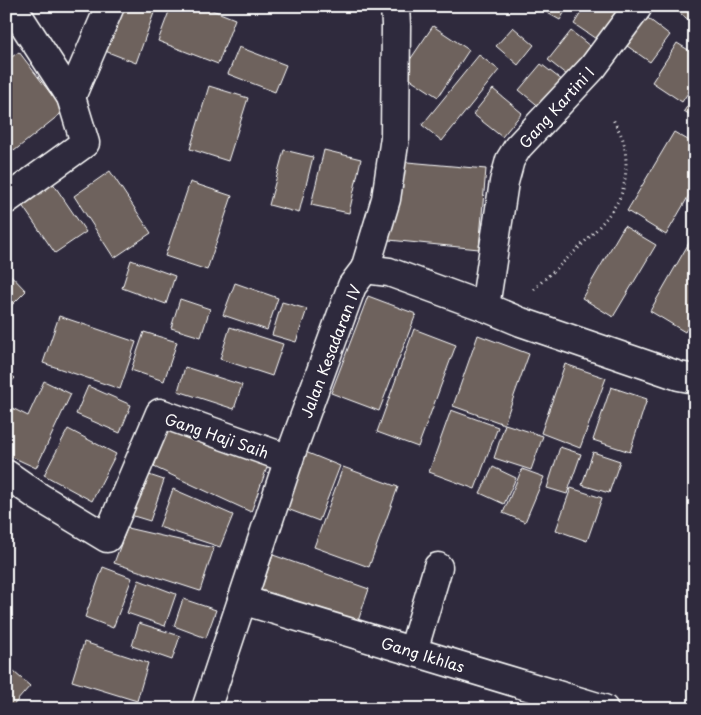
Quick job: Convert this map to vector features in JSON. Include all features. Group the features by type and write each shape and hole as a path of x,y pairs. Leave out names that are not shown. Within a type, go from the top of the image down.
{"street":[{"path":"6,200 84,143 71,97 12,6"},
{"path":"71,97 110,6"},
{"path":"365,269 386,199 395,138 395,6"},
{"name":"Gang Kartini I","path":"485,307 504,182 510,160 518,148 593,67 638,8"},
{"name":"Jalan Kesadaran IV","path":"206,709 289,460 352,286 365,269 389,272 521,322 679,376 695,379"},
{"name":"Gang Haji Saih","path":"6,474 107,538 160,413 289,460"},
{"path":"413,651 438,567"},
{"name":"Gang Ikhlas","path":"242,600 604,709"}],"path":[{"path":"521,322 534,290 602,224 617,203 623,190 627,162 623,139 613,119"}],"building":[{"path":"116,6 145,6 155,10 136,63 100,49"},
{"path":"171,6 202,6 235,19 218,64 158,41"},
{"path":"535,6 568,6 560,20"},
{"path":"585,6 625,6 602,43 574,24"},
{"path":"671,6 695,6 695,25"},
{"path":"641,13 670,35 650,62 620,41"},
{"path":"433,26 469,50 438,97 401,73"},
{"path":"513,27 534,45 518,65 496,46"},
{"path":"571,31 595,50 572,79 548,60"},
{"path":"677,43 695,54 695,82 682,102 652,82"},
{"path":"239,47 286,65 275,92 228,74"},
{"path":"19,52 64,111 14,151 6,141 6,61"},
{"path":"479,55 499,70 442,141 422,125"},
{"path":"541,64 563,81 541,108 519,90"},
{"path":"209,86 248,98 228,161 190,149"},
{"path":"493,89 522,113 502,137 473,114"},
{"path":"695,95 695,118 684,111"},
{"path":"674,132 695,144 695,185 666,235 627,211"},
{"path":"284,150 313,157 299,213 269,205"},
{"path":"324,150 361,159 349,213 311,205"},
{"path":"396,161 486,169 479,249 389,240"},
{"path":"110,171 151,233 114,258 74,196"},
{"path":"48,176 86,232 55,253 17,198"},
{"path":"190,182 232,196 207,270 165,256"},
{"path":"624,226 656,245 613,317 582,298"},
{"path":"693,236 695,237 695,315 685,332 650,311"},
{"path":"131,260 175,276 166,304 122,288"},
{"path":"6,270 26,291 6,311"},
{"path":"235,283 278,298 267,330 223,315"},
{"path":"368,296 416,314 379,411 331,393"},
{"path":"180,299 210,309 201,337 171,328"},
{"path":"282,302 307,309 296,342 272,335"},
{"path":"59,316 136,342 120,389 43,363"},
{"path":"230,327 283,344 272,376 220,359"},
{"path":"414,329 456,345 418,447 377,432"},
{"path":"144,332 177,342 164,381 131,370"},
{"path":"478,335 529,354 504,424 453,406"},
{"path":"565,364 606,378 580,448 541,433"},
{"path":"185,367 242,385 234,409 178,391"},
{"path":"6,370 15,378 6,388"},
{"path":"44,381 71,394 36,468 8,455 9,451 6,449 6,411 8,406 28,416"},
{"path":"88,386 131,405 120,433 76,414"},
{"path":"611,387 647,399 630,452 593,440"},
{"path":"451,410 498,427 475,489 429,472"},
{"path":"505,424 543,436 531,470 494,458"},
{"path":"168,425 269,462 251,512 154,467"},
{"path":"68,429 116,454 92,501 44,475"},
{"path":"560,447 581,454 567,494 547,488"},
{"path":"303,451 340,466 319,521 282,507"},
{"path":"593,452 620,461 609,493 582,485"},
{"path":"343,467 398,487 369,567 314,547"},
{"path":"493,467 516,478 504,504 480,493"},
{"path":"522,469 544,477 525,522 503,513"},
{"path":"140,472 164,480 150,521 127,514"},
{"path":"571,488 602,498 587,541 556,530"},
{"path":"173,489 233,515 220,547 159,527"},
{"path":"127,528 214,548 200,591 114,563"},
{"path":"273,555 369,589 356,627 260,592"},
{"path":"103,567 132,578 113,628 85,617"},
{"path":"139,580 176,594 165,626 127,613"},
{"path":"183,599 216,610 206,638 174,626"},
{"path":"139,623 180,636 172,660 132,646"},
{"path":"84,642 148,663 137,701 72,681"},
{"path":"6,665 30,686 10,709 6,709"}]}
